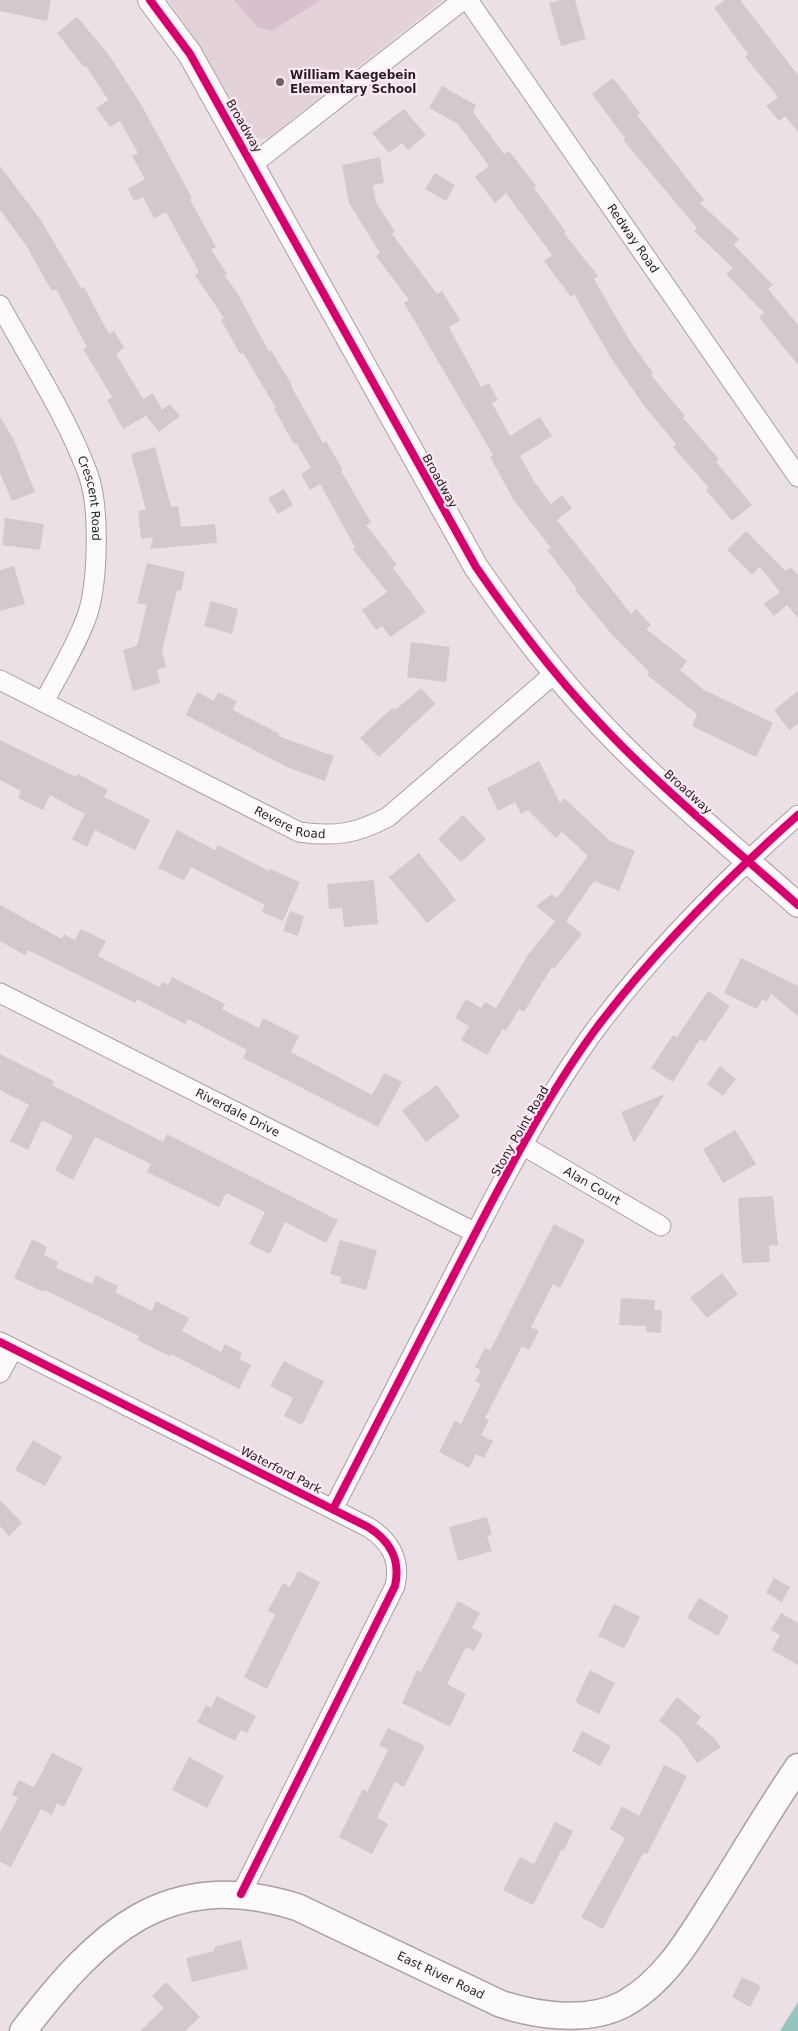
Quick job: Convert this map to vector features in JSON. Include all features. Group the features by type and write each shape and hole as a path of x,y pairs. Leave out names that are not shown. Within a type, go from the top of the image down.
{"main road":[{"name":"East River Road","path":"23,2031 81,1960 110,1935 124,1926 147,1913 172,1903 200,1897 241,1894 271,1899 305,1910 501,2004 578,2023 640,1994 667,1968 692,1933 798,1767"}],"street":[{"name":"Broadway","path":"150,0 190,54 476,567 504,608 555,673 584,706 649,772 798,904"},
{"path":"253,164 463,0"},
{"name":"Redway Road","path":"468,0 798,477"},
{"name":"Crescent Road","path":"0,305 59,411 89,475 97,529 94,586 88,615 44,702"},
{"name":"Revere Road","path":"0,680 299,832 321,835 344,834 366,828 388,817 555,673"},
{"name":"Stony Point Road","path":"333,1509 476,1233 551,1097 595,1031 672,938 748,860 798,814"},
{"name":"Riverdale Drive","path":"0,993 476,1233"},
{"name":"Alan Court","path":"524,1146 661,1226"},
{"name":"Waterford Park","path":"0,1373 7,1345 333,1509 374,1532 388,1543 398,1574 395,1586 241,1894"}],"shaded area":[{"name":"William Kaegebein Elementary School","path":"168,0 443,0 269,138 262,139 250,134 207,57"},
{"path":"234,0 321,0 272,31 257,27"},
{"path":"798,2002 798,2031 780,2031"}],"building":[{"path":"0,0 51,0 47,21 0,11"},
{"path":"560,0 575,0 586,39 561,46 549,3"},
{"path":"725,0 740,0 798,75 798,132 785,116 779,121 766,106 778,97 745,57 748,54 714,8"},
{"path":"77,17 109,55 142,106 192,198 190,200 216,247 211,250 227,274 225,276 238,294 269,352 271,350 292,385 323,443 326,441 343,470 341,471 371,522 366,525 397,565 393,568 426,612 390,637 382,626 376,630 362,610 387,592 353,549 355,547 320,484 310,490 301,474 311,468 296,443 294,444 274,409 276,408 243,353 240,354 221,320 224,318 195,275 199,272 166,212 154,218 143,197 134,201 128,189 145,179 132,156 138,153 120,121 110,127 96,108 108,100 86,66 84,67 57,33"},
{"path":"613,78 640,113 637,115 704,200 700,203 739,239 734,245 773,285 768,289 798,325 798,365 759,317 764,313 726,274 733,268 694,231 697,228 623,140 625,138 592,94"},
{"path":"442,86 476,105 473,112 504,154 509,151 536,186 534,188 566,232 564,233 598,276 594,279 630,341 653,373 651,375 685,416 683,418 719,459 716,462 752,505 732,521 706,490 709,488 673,447 676,444 645,407 611,358 574,294 571,297 544,261 552,255 506,193 495,203 475,177 489,166 458,124 429,108"},
{"path":"404,109 426,135 408,150 402,143 389,153 372,133"},
{"path":"380,157 384,183 373,185 376,202 395,232 392,234 437,294 442,291 460,320 449,327 481,387 489,383 498,400 492,403 510,436 540,417 552,436 520,456 535,483 551,504 562,495 572,508 557,520 631,614 636,609 651,625 646,629 687,661 680,670 704,690 773,723 756,757 692,726 697,714 647,675 649,672 613,636 575,590 577,589 547,550 551,548 513,499 490,457 493,455 404,303 409,300 376,256 380,253 349,203 342,165"},
{"path":"0,166 40,219 81,288 84,287 109,334 114,331 124,348 116,354 143,399 153,393 162,410 170,404 180,416 159,432 146,416 123,429 107,400 112,397 83,349 87,347 56,289 52,291 31,252 0,210"},
{"path":"435,173 455,185 446,201 425,189"},
{"path":"0,417 14,440 35,492 12,501 0,473"},
{"path":"155,447 171,507 178,506 181,527 215,524 217,543 150,549 153,537 141,539 138,511 146,510 131,454"},
{"path":"284,489 293,505 278,514 268,498"},
{"path":"5,518 44,524 40,550 2,545"},
{"path":"746,531 786,571 791,567 798,575 798,618 787,605 774,616 764,604 780,592 760,567 752,575 727,550"},
{"path":"147,563 185,572 181,591 177,590 162,651 166,667 157,670 160,683 133,691 123,650 137,646 147,605 137,603"},
{"path":"14,566 25,604 0,611 0,570"},
{"path":"211,601 238,609 232,634 204,626"},
{"path":"411,642 450,647 446,682 407,677"},
{"path":"421,688 435,704 379,757 360,738 384,715 393,708 395,710"},
{"path":"798,691 798,724 789,730 774,710"},
{"path":"197,692 214,701 218,692 237,701 233,710 280,734 278,736 334,756 325,781 287,767 186,715"},
{"path":"0,740 76,777 78,774 108,790 104,797 150,820 135,850 95,830 87,847 72,839 85,814 50,795 43,810 18,798 21,791 0,780"},
{"path":"539,761 560,803 564,798 610,841 635,851 619,891 594,881 566,921 582,934 554,969 552,967 524,1012 519,1009 506,1031 503,1029 487,1055 461,1040 469,1026 455,1018 466,999 481,1008 485,1002 496,1008 528,955 555,921 536,906 552,894 557,898 588,856 562,832 556,838 528,810 521,814 515,802 498,811 487,788"},
{"path":"463,815 486,839 461,862 438,839"},
{"path":"177,830 215,850 218,845 269,871 270,869 300,882 283,921 262,912 265,905 191,867 184,881 158,868"},
{"path":"419,853 456,900 427,923 389,877"},
{"path":"374,880 378,924 344,927 342,908 329,909 327,884"},
{"path":"0,905 62,939 64,934 75,940 81,929 106,941 98,956 160,987 162,982 168,985 172,977 225,1004 222,1009 259,1028 263,1018 299,1036 291,1052 372,1095 384,1073 402,1082 378,1127 243,1058 247,1050 188,1019 185,1024 137,999 135,1003 28,950 25,955 0,941"},
{"path":"290,911 304,916 298,936 283,931"},
{"path":"741,958 798,986 798,1016 771,994 767,1002 762,999 757,1009 724,993"},
{"path":"708,991 730,1006 705,1042 700,1039 673,1082 651,1068 673,1035 677,1037"},
{"path":"0,1054 54,1081 52,1085 163,1142 167,1134 338,1220 326,1243 285,1222 270,1254 249,1244 265,1212 226,1193 219,1207 147,1172 151,1164 95,1137 73,1180 55,1170 73,1136 42,1120 28,1150 10,1141 29,1105 0,1090"},
{"path":"720,1066 736,1079 723,1096 707,1084"},
{"path":"437,1085 460,1117 426,1142 402,1110"},
{"path":"665,1094 634,1143 621,1112"},
{"path":"735,1130 756,1164 723,1183 703,1149"},
{"path":"773,1196 778,1245 769,1246 770,1262 742,1263 738,1198"},
{"path":"554,1224 585,1240 560,1288 553,1284 531,1327 539,1331 529,1350 522,1346 485,1418 489,1420 481,1435 493,1441 484,1458 476,1454 469,1468 439,1452 455,1421 461,1424 481,1384 475,1381 481,1370 475,1367 485,1348 490,1351"},
{"path":"32,1239 47,1247 44,1255 58,1262 56,1268 92,1284 96,1275 118,1286 115,1292 152,1311 156,1301 189,1318 182,1331 221,1352 225,1344 242,1353 239,1359 251,1365 239,1389 171,1354 169,1356 137,1340 139,1336 45,1290 44,1292 14,1278"},
{"path":"340,1240 377,1250 366,1290 340,1283 341,1277 330,1274"},
{"path":"722,1273 738,1294 707,1318 690,1298"},
{"path":"621,1298 655,1300 654,1310 662,1310 661,1333 646,1332 646,1326 619,1325"},
{"path":"284,1361 324,1381 302,1425 284,1416 293,1398 270,1386"},
{"path":"33,1440 62,1457 45,1486 15,1470"},
{"path":"0,1500 22,1523 9,1536 0,1526"},
{"path":"487,1517 492,1535 487,1536 492,1551 458,1561 449,1527"},
{"path":"298,1571 320,1582 267,1689 244,1677 275,1615 268,1611 283,1583 290,1587"},
{"path":"774,1578 790,1587 782,1602 766,1593"},
{"path":"699,1598 729,1616 718,1636 687,1618"},
{"path":"458,1601 480,1613 472,1628 483,1634 474,1651 466,1647 447,1684 466,1694 450,1727 402,1703 417,1670 421,1672"},
{"path":"614,1604 640,1617 624,1649 598,1636"},
{"path":"781,1613 798,1623 798,1665 772,1650 780,1635 771,1630"},
{"path":"590,1670 615,1683 599,1714 575,1702"},
{"path":"217,1696 256,1716 247,1733 241,1730 235,1741 197,1722 206,1705 211,1708"},
{"path":"677,1697 701,1717 696,1723 714,1738 721,1747 697,1763 680,1738 659,1721"},
{"path":"388,1728 425,1746 404,1787 395,1782 377,1818 388,1824 372,1854 339,1837 363,1789 367,1792 388,1750 379,1745"},
{"path":"582,1731 611,1746 600,1766 572,1751"},
{"path":"52,1753 83,1768 64,1807 57,1803 52,1815 41,1809 11,1867 0,1862 0,1832 18,1798 12,1795 19,1780 34,1787"},
{"path":"189,1757 224,1776 207,1808 172,1790"},
{"path":"664,1765 687,1776 647,1854 643,1853 603,1929 581,1917 625,1838 610,1829 622,1806 639,1816"},
{"path":"555,1822 573,1831 533,1905 503,1890 520,1857 534,1864"},
{"path":"241,1940 248,1969 192,1982 186,1958 215,1951 214,1947"},
{"path":"742,1977 761,1986 750,2007 732,1997"},
{"path":"166,1982 200,2017 185,2031 140,2031 164,2008 152,1996"}],"cycle path":[{"path":"150,0 190,54 476,567 501,603 554,672 608,732 660,783 798,905"},
{"path":"333,1509 509,1170 541,1112 576,1057 641,972 666,944 717,891 798,815"},
{"path":"0,1342 368,1527 382,1538 392,1552 396,1567 395,1586 241,1894"}],"place":[{"name":"William Kaegebein Elementary School","path":"280,82"}]}
